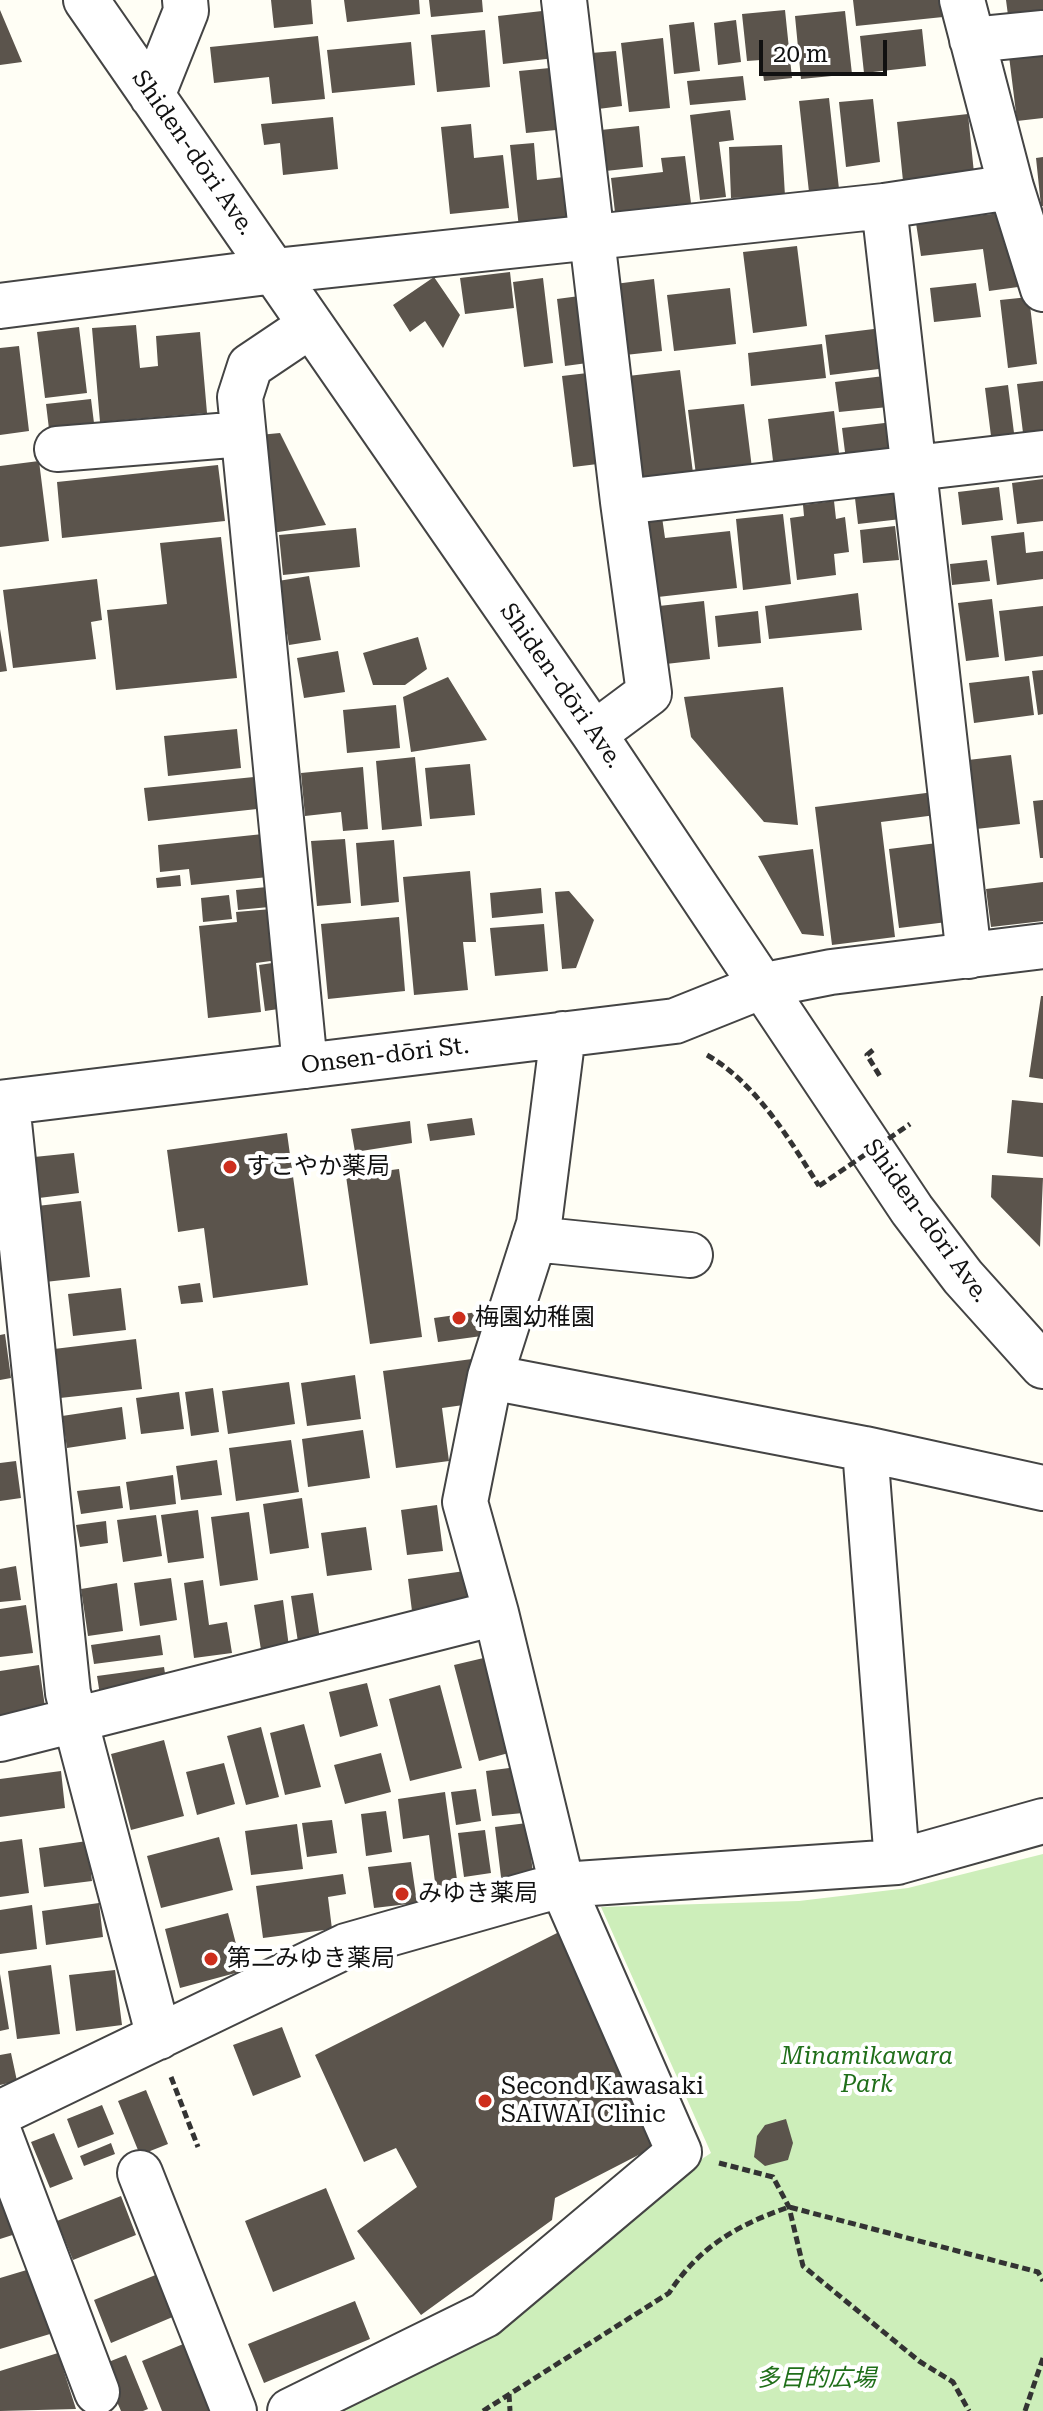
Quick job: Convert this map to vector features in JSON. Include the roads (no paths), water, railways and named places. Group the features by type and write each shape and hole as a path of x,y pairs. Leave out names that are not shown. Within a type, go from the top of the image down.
{"street":[{"name":"Shiden-dōri Ave.","path":"86,0 594,734 765,985 912,1210 963,1277 1043,1366"},
{"path":"152,96 186,11 185,0"},
{"path":"564,0 590,237 649,693 594,734"},
{"path":"1043,33 967,20 1011,187 1043,289"},
{"path":"0,306 275,271 884,206 1011,187"},
{"path":"884,206 969,956"},
{"path":"305,1066 240,397 250,366 311,325"},
{"path":"57,449 243,434"},
{"path":"623,502 1043,453"},
{"name":"Onsen-dōri St.","path":"3,1103 675,1021 765,985 831,972 1043,946"},
{"path":"290,2411 485,2315 679,2152 562,1885 496,1613 465,1502 490,1377 534,1239 563,1034"},
{"path":"3,1103 68,1693 159,2037"},
{"path":"534,1239 690,1255"},
{"path":"490,1377 865,1449 1043,1488"},
{"path":"865,1449 897,1862"},
{"path":"0,1739 496,1613"},
{"path":"0,2113 346,1946 562,1885 897,1862 1043,1821"},
{"path":"0,2135 97,2392"},
{"path":"140,2173 234,2411"}],"place":[{"name":"すこやか薬局","path":"230,1167"},
{"name":"梅園幼稚園","path":"459,1318"},
{"name":"みゆき薬局","path":"402,1894"},
{"name":"第二みゆき薬局","path":"211,1959"},
{"name":"Second Kawasaki SAIWAI Clinic","path":"485,2101"}],"park label":[{"name":"Minamikawara Park","path":"867,2071"},
{"name":"多目的広場","path":"816,2379"}]}
